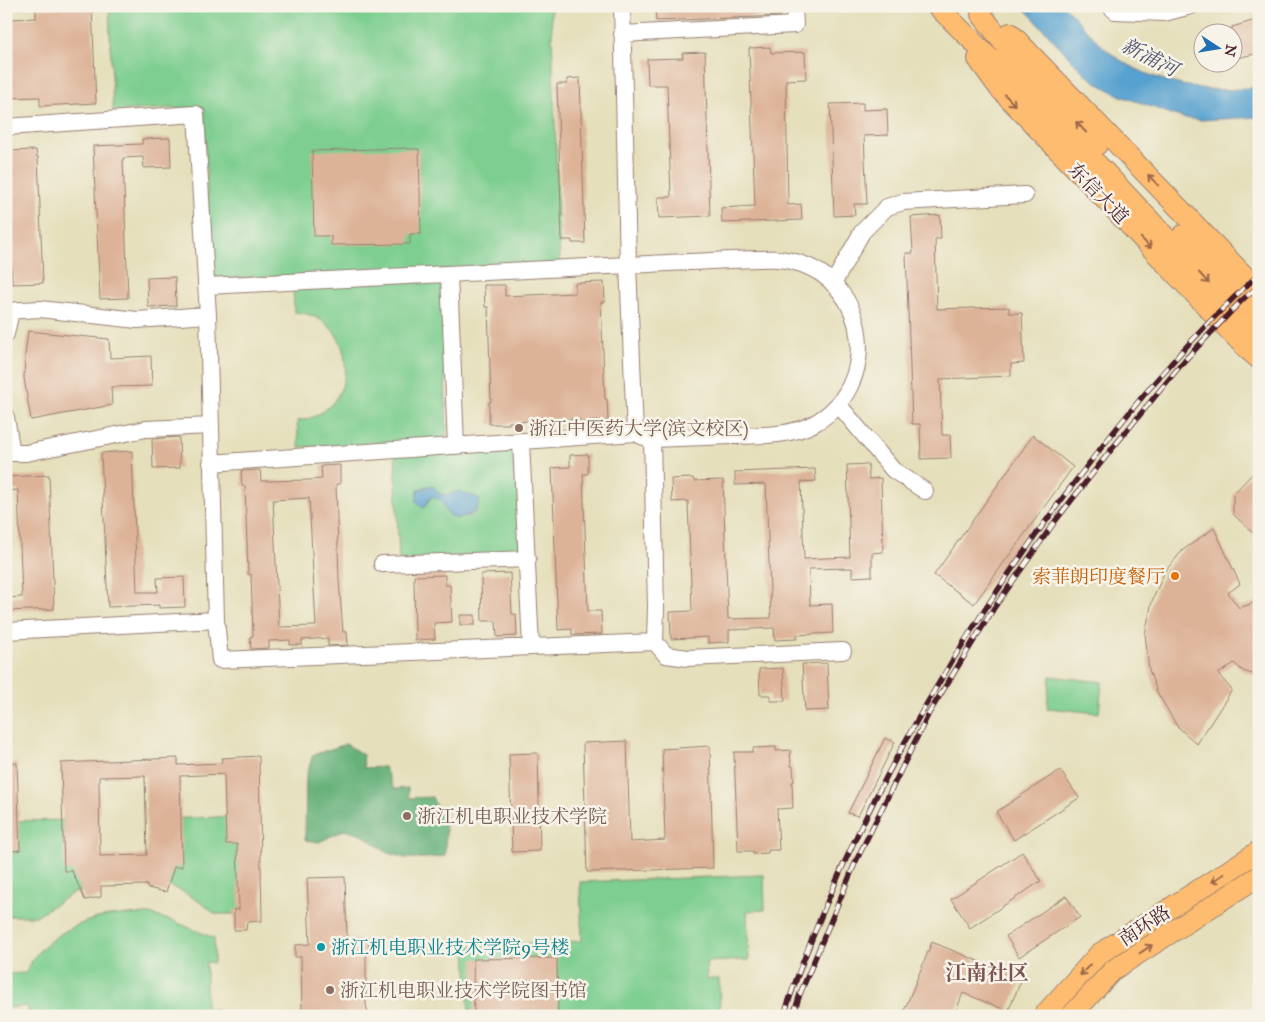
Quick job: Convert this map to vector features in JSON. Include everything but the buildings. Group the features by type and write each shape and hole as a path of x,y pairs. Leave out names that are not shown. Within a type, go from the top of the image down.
{"main road":[{"name":"东信大道","path":"977,10 1009,32 1259,291"},
{"name":"东信大道","path":"977,10 1015,58 1259,315"},
{"name":"东信大道","path":"943,12 1104,171 1259,337"},
{"name":"东信大道","path":"943,12 998,88 1246,348 1259,359"},
{"name":"南环路","path":"1043,1016 1099,954 1259,851"},
{"name":"南环路","path":"1071,1016 1113,970 1259,876"}],"street":[{"path":"622,6 628,265 635,433"},
{"path":"622,34 794,26 794,6"},
{"path":"1110,6 1115,11 1164,13 1191,6"},
{"path":"6,127 196,114 208,315 216,620 220,660 655,642"},
{"path":"833,284 862,232 887,207 903,202 1025,196"},
{"path":"206,286 782,259 807,266 833,284 852,311 859,336 859,350 854,375 838,404 813,424 788,433 652,439 635,433 211,464"},
{"path":"449,274 456,446"},
{"path":"6,334 9,311 40,309 137,320 208,315"},
{"path":"838,404 893,470 925,491"},
{"path":"6,417 9,453 26,453 146,429 210,426"},
{"path":"652,439 656,607 655,642 666,655 688,658 843,651"},
{"path":"521,442 531,647"},
{"path":"382,564 528,559"},
{"path":"6,630 216,620"}],"green space":[{"path":"109,6 551,6 560,265 210,279 204,107 113,111"},
{"path":"442,278 447,442 299,447 297,421 319,414 334,401 343,384 345,365 342,346 332,330 316,318 294,312 293,284"},
{"path":"518,447 522,555 399,560 395,452","holes":["423,487 434,487 439,494 448,495 459,491 477,497 477,511 472,515 458,518 442,500 431,496 424,508 419,505"]},
{"path":"1050,676 1102,682 1099,713 1047,708"},
{"path":"346,744 363,755 364,768 384,767 394,789 408,788 409,798 432,797 446,829 445,856 405,858 388,853 363,835 344,830 319,842 305,840 306,776 313,755"},
{"path":"243,816 247,914 215,914 182,891 162,883 165,819"},
{"path":"84,820 88,890 73,893 36,916 6,916 6,821"},
{"path":"764,875 765,910 747,911 749,960 706,962 707,979 719,979 720,1013 705,1014 705,1016 469,1016 466,946 582,941 580,882"},
{"path":"149,914 173,921 214,938 214,963 206,962 206,1009 216,1010 216,1016 30,1016 27,1006 8,1008 6,974 26,973 38,953 56,936 79,924 102,917"}],"water":[{"path":"1022,6 1064,6 1113,55 1129,65 1164,80 1183,85 1222,90 1259,86 1259,117 1201,120 1183,118 1121,96 1086,75"},
{"path":"430,486 434,487 439,494 448,495 459,491 477,497 480,501 476,510 471,514 456,519 447,513 441,500 432,496 423,508 416,501 418,490"}],"railway":[{"path":"784,1016 808,948 849,853 902,747 962,645 1027,547 1131,411 1205,327 1259,274"},
{"path":"793,1016 800,994 856,861 929,713 994,608 1056,520 1184,361 1242,300 1259,286"}],"place":[{"name":"浙江中医药大学(滨文校区)","path":"519,428"},
{"name":"索菲朗印度餐厅","path":"1175,576"},
{"name":"浙江机电职业技术学院","path":"407,816"},
{"name":"浙江机电职业技术学院9号楼","path":"321,947"},
{"name":"浙江机电职业技术学院图书馆","path":"330,990"}],"district":[{"name":"江南社区","path":"987,973"}],"water label":[{"name":"新浦河","path":"1150,57"}]}
